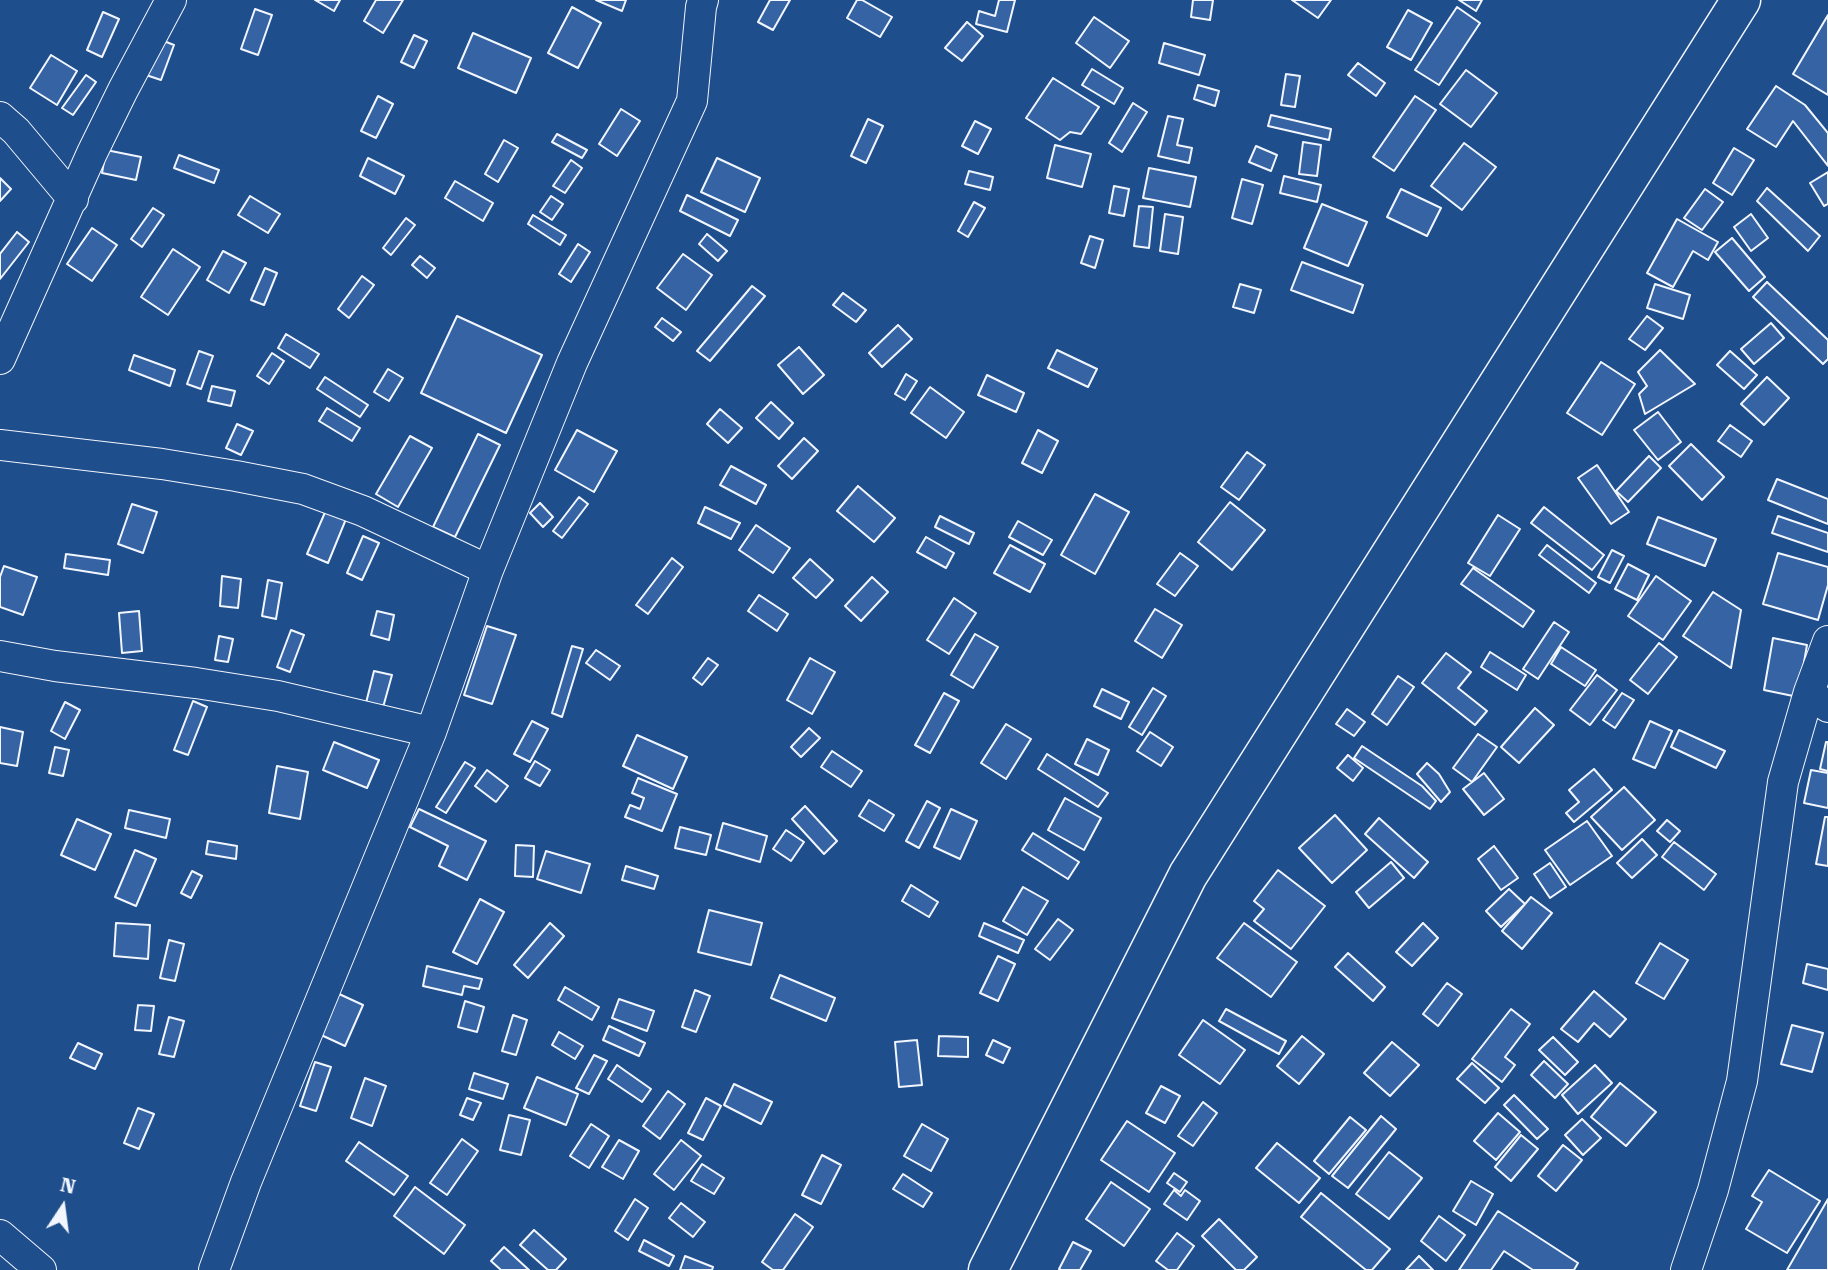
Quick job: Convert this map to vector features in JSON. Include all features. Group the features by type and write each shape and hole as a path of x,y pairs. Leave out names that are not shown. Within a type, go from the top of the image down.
{"highway":[{"path":"988,1270 1188,875 1741,0"}],"street":[{"path":"0,359 92,153 171,0"},
{"path":"214,1270 246,1182 431,732 488,570 572,363 692,101 703,0"},
{"path":"0,117 16,131 73,199"},
{"path":"0,445 162,464 303,489 363,511 488,570"},
{"path":"1686,1270 1713,1190 1742,1081 1783,782 1819,699 1828,641"},
{"path":"0,656 278,696 431,732"},
{"path":"0,1235 41,1270"}],"building":[{"path":"315,0 340,0 334,11"},
{"path":"376,0 403,0 383,33 364,21"},
{"path":"596,0 626,0 622,11"},
{"path":"770,0 790,0 773,30 758,22"},
{"path":"857,0 862,0 892,17 880,37 847,18"},
{"path":"999,0 1015,0 1007,32 976,24 979,11 995,16"},
{"path":"1193,0 1213,0 1210,20 1191,17"},
{"path":"1292,0 1331,0 1318,18"},
{"path":"1459,0 1482,0 1476,11"},
{"path":"572,7 601,23 578,68 548,53"},
{"path":"1457,7 1480,23 1439,85 1415,70"},
{"path":"255,9 272,15 258,55 241,49"},
{"path":"1408,10 1432,23 1411,60 1387,47"},
{"path":"103,12 119,19 102,57 87,50"},
{"path":"1828,15 1828,95 1793,74"},
{"path":"1094,17 1129,41 1110,68 1076,43"},
{"path":"967,22 983,36 962,61 945,48"},
{"path":"473,33 531,58 516,93 458,68"},
{"path":"414,35 427,41 414,68 401,62"},
{"path":"156,38 174,45 161,80 143,74"},
{"path":"1164,43 1205,55 1199,75 1159,63"},
{"path":"51,55 77,71 57,105 30,88"},
{"path":"1358,63 1385,83 1376,96 1348,75"},
{"path":"1092,69 1123,88 1114,104 1082,85"},
{"path":"1466,70 1497,93 1471,127 1440,104"},
{"path":"1286,74 1300,76 1295,107 1281,105"},
{"path":"86,75 96,82 73,115 62,108"},
{"path":"1053,78 1099,107 1081,134 1070,132 1060,140 1026,118"},
{"path":"1198,85 1219,91 1215,106 1194,99"},
{"path":"1776,86 1805,105 1828,133 1828,166 1793,121 1776,147 1747,129"},
{"path":"378,96 393,104 376,138 361,131"},
{"path":"1415,96 1436,110 1394,171 1373,157"},
{"path":"1133,103 1147,112 1122,152 1109,143"},
{"path":"621,109 640,121 617,156 599,144"},
{"path":"1271,115 1331,129 1329,140 1268,126"},
{"path":"1168,116 1183,119 1177,145 1192,148 1189,163 1158,156"},
{"path":"868,119 883,126 866,163 851,156"},
{"path":"975,121 991,129 978,154 962,146"},
{"path":"557,134 587,150 582,158 552,142"},
{"path":"504,140 518,148 498,182 485,174"},
{"path":"1303,142 1321,145 1317,176 1299,174"},
{"path":"1464,143 1496,167 1462,210 1431,186"},
{"path":"1055,145 1091,154 1082,187 1047,178"},
{"path":"1256,146 1277,155 1271,171 1249,162"},
{"path":"1734,148 1754,160 1732,195 1713,183"},
{"path":"106,150 141,157 136,180 102,173"},
{"path":"179,155 219,170 214,183 174,168"},
{"path":"368,158 404,176 395,194 360,176"},
{"path":"717,158 760,178 745,212 701,192"},
{"path":"571,160 582,168 565,193 553,186"},
{"path":"1149,168 1196,177 1190,207 1143,198"},
{"path":"969,171 993,177 990,190 965,184"},
{"path":"1828,172 1828,204 1824,206 1810,183"},
{"path":"1284,176 1321,185 1317,202 1280,193"},
{"path":"0,178 11,189 0,201"},
{"path":"1242,179 1263,185 1252,224 1232,218"},
{"path":"455,181 493,203 483,221 445,198"},
{"path":"1114,186 1129,189 1124,216 1109,213"},
{"path":"1767,188 1820,236 1808,251 1757,201"},
{"path":"1401,189 1441,208 1427,236 1387,217"},
{"path":"1705,189 1723,202 1702,230 1684,218"},
{"path":"687,195 738,220 730,236 680,211"},
{"path":"250,196 280,214 268,233 238,215"},
{"path":"551,196 563,204 552,220 540,212"},
{"path":"974,202 985,208 968,237 958,231"},
{"path":"1322,204 1367,222 1348,266 1304,248"},
{"path":"1139,206 1153,207 1149,248 1134,246"},
{"path":"153,208 164,215 142,247 131,239"},
{"path":"1165,214 1183,217 1178,254 1160,251"},
{"path":"1751,214 1768,238 1751,251 1734,227"},
{"path":"533,215 566,235 560,245 528,224"},
{"path":"406,218 415,225 391,255 383,248"},
{"path":"1677,219 1718,242 1708,260 1693,251 1673,287 1647,273"},
{"path":"92,228 117,245 92,281 67,264"},
{"path":"17,232 29,242 0,279 0,254"},
{"path":"707,234 727,251 718,261 699,244"},
{"path":"1090,236 1103,240 1095,268 1081,263"},
{"path":"1732,238 1765,277 1749,291 1715,252"},
{"path":"578,244 590,252 571,282 559,274"},
{"path":"173,249 200,267 168,315 141,297"},
{"path":"223,251 246,263 229,293 207,280"},
{"path":"683,254 712,275 686,310 657,288"},
{"path":"420,256 435,268 427,278 412,265"},
{"path":"1302,262 1363,285 1353,313 1291,290"},
{"path":"265,268 277,273 264,305 251,300"},
{"path":"362,276 374,285 349,318 338,309"},
{"path":"1767,282 1828,340 1828,359 1823,364 1753,297"},
{"path":"1240,284 1261,290 1254,313 1233,307"},
{"path":"1655,284 1690,295 1683,319 1647,308"},
{"path":"752,286 765,296 710,361 697,351"},
{"path":"843,293 866,310 856,322 833,305"},
{"path":"457,316 542,355 506,433 421,393"},
{"path":"1647,316 1663,328 1645,350 1629,339"},
{"path":"662,318 681,332 673,341 655,327"},
{"path":"1771,323 1784,338 1754,364 1741,349"},
{"path":"898,325 912,339 882,367 869,353"},
{"path":"286,334 319,354 310,368 278,348"},
{"path":"799,347 824,375 803,394 778,365"},
{"path":"1057,350 1097,369 1088,387 1048,368"},
{"path":"1660,350 1695,384 1645,414 1639,394 1647,386 1638,372"},
{"path":"199,351 213,356 201,389 187,384"},
{"path":"1730,351 1757,375 1744,389 1717,365"},
{"path":"272,353 284,361 269,384 257,376"},
{"path":"134,355 175,370 170,386 129,370"},
{"path":"1601,362 1635,384 1602,435 1567,413"},
{"path":"388,369 403,378 389,401 374,392"},
{"path":"906,374 917,381 905,400 895,394"},
{"path":"987,375 1024,393 1016,412 978,395"},
{"path":"325,377 368,405 360,417 317,389"},
{"path":"1767,377 1789,398 1764,425 1741,404"},
{"path":"212,386 235,391 231,406 208,401"},
{"path":"930,387 964,412 946,438 911,413"},
{"path":"771,402 793,423 779,439 756,418"},
{"path":"327,408 360,428 352,441 319,421"},
{"path":"720,409 742,428 728,443 707,424"},
{"path":"1658,412 1681,442 1658,460 1634,430"},
{"path":"237,424 253,431 241,455 226,448"},
{"path":"1730,425 1752,441 1741,457 1718,441"},
{"path":"577,430 617,451 594,492 555,470"},
{"path":"1038,430 1058,441 1042,473 1022,463"},
{"path":"478,434 500,445 455,537 433,527"},
{"path":"410,436 432,448 398,507 376,494"},
{"path":"804,438 818,451 792,479 778,466"},
{"path":"1691,444 1724,477 1702,500 1669,466"},
{"path":"1247,452 1265,465 1239,500 1221,487"},
{"path":"1649,456 1661,468 1628,502 1616,491"},
{"path":"1597,465 1629,512 1611,524 1578,478"},
{"path":"731,466 766,485 756,504 720,485"},
{"path":"1777,479 1828,499 1828,524 1768,500"},
{"path":"858,486 895,518 874,542 837,511"},
{"path":"1095,494 1129,512 1095,574 1061,555"},
{"path":"579,497 588,504 562,538 553,531"},
{"path":"1230,502 1265,530 1232,570 1198,542"},
{"path":"540,503 553,517 543,527 530,513"},
{"path":"132,504 157,512 143,553 118,544"},
{"path":"705,507 740,523 731,539 698,523"},
{"path":"1544,507 1604,555 1592,570 1531,523"},
{"path":"326,510 346,519 328,563 307,554"},
{"path":"1498,515 1520,529 1490,576 1468,563"},
{"path":"940,516 974,533 969,544 935,527"},
{"path":"1778,516 1828,533 1828,552 1772,533"},
{"path":"1658,517 1716,539 1705,566 1647,544"},
{"path":"1018,521 1052,540 1043,555 1009,537"},
{"path":"756,525 790,548 773,573 739,550"},
{"path":"363,536 379,543 362,580 347,573"},
{"path":"926,537 954,553 946,568 917,552"},
{"path":"1010,545 1045,564 1030,592 994,573"},
{"path":"1547,545 1596,583 1589,593 1539,555"},
{"path":"1612,550 1624,556 1610,583 1598,577"},
{"path":"1180,553 1198,566 1175,596 1157,584"},
{"path":"1778,553 1828,567 1828,585 1818,620 1763,604"},
{"path":"66,554 110,560 108,575 64,568"},
{"path":"672,558 683,567 648,614 636,605"},
{"path":"810,559 833,580 816,598 793,578"},
{"path":"1628,564 1649,575 1637,600 1615,589"},
{"path":"4,566 37,577 23,615 0,607 0,577"},
{"path":"1473,568 1534,611 1523,627 1461,584"},
{"path":"222,576 241,579 238,608 220,606"},
{"path":"1656,576 1691,601 1663,640 1628,616"},
{"path":"872,577 888,592 861,621 845,606"},
{"path":"268,580 282,583 276,619 262,616"},
{"path":"1713,592 1741,610 1731,668 1683,636"},
{"path":"759,595 788,614 777,631 748,611"},
{"path":"954,598 976,613 949,654 927,640"},
{"path":"1155,609 1182,625 1162,658 1135,641"},
{"path":"139,611 142,651 122,653 119,613"},
{"path":"377,611 394,615 389,640 371,635"},
{"path":"1554,622 1569,632 1538,679 1523,669"},
{"path":"487,626 516,635 492,704 464,695"},
{"path":"291,630 304,635 290,672 277,667"},
{"path":"975,634 998,647 973,688 951,675"},
{"path":"219,636 233,639 228,662 215,660"},
{"path":"1773,638 1807,645 1798,697 1764,690"},
{"path":"1659,643 1677,657 1648,694 1630,680"},
{"path":"572,646 583,649 562,717 552,713"},
{"path":"1561,647 1596,670 1585,686 1551,664"},
{"path":"596,650 620,666 610,680 586,663"},
{"path":"1490,652 1526,675 1517,690 1481,667"},
{"path":"1446,653 1471,672 1458,688 1487,711 1475,725 1422,683"},
{"path":"708,658 718,665 702,685 693,678"},
{"path":"810,658 835,672 812,714 787,700"},
{"path":"374,671 392,675 382,711 365,707"},
{"path":"1597,675 1617,690 1590,725 1570,710"},
{"path":"1398,676 1414,687 1387,725 1372,714"},
{"path":"1153,688 1166,696 1142,735 1129,727"},
{"path":"1102,689 1129,702 1121,719 1094,706"},
{"path":"944,693 959,701 930,753 915,745"},
{"path":"1622,693 1634,700 1615,728 1603,720"},
{"path":"193,701 207,707 188,755 174,750"},
{"path":"65,702 80,710 65,739 51,731"},
{"path":"1535,708 1554,725 1519,763 1501,747"},
{"path":"1347,709 1365,722 1354,736 1336,724"},
{"path":"532,721 548,729 530,762 514,754"},
{"path":"1650,721 1672,731 1655,768 1633,759"},
{"path":"1006,724 1031,739 1006,779 981,763"},
{"path":"0,727 23,732 17,766 0,763"},
{"path":"809,728 820,738 801,757 791,747"},
{"path":"1679,730 1725,751 1716,768 1671,747"},
{"path":"1150,732 1173,747 1161,766 1137,751"},
{"path":"1478,734 1497,747 1472,782 1453,768"},
{"path":"637,735 687,757 673,789 623,766"},
{"path":"1087,739 1109,750 1098,775 1075,764"},
{"path":"334,742 379,760 367,788 323,770"},
{"path":"1828,742 1828,771 1820,769"},
{"path":"1362,746 1422,786 1436,801 1430,809 1354,758"},
{"path":"55,747 69,750 63,776 49,773"},
{"path":"832,751 862,771 851,787 821,767"},
{"path":"1047,754 1108,793 1098,807 1038,769"},
{"path":"1348,755 1363,768 1353,781 1337,768"},
{"path":"535,761 550,770 540,786 525,778"},
{"path":"465,762 475,768 446,813 436,807"},
{"path":"1427,763 1439,774 1450,792 1441,802 1417,774"},
{"path":"277,766 308,772 300,819 269,813"},
{"path":"1594,769 1612,790 1574,822 1566,813 1579,802 1569,790"},
{"path":"487,770 508,786 496,802 475,786"},
{"path":"1811,770 1828,773 1828,808 1804,803"},
{"path":"1484,773 1504,799 1484,815 1463,789"},
{"path":"638,778 677,794 662,831 625,817 630,805 640,809 644,798 632,793"},
{"path":"1624,787 1655,820 1622,850 1591,817"},
{"path":"1065,798 1101,818 1084,850 1048,830"},
{"path":"869,800 894,815 884,831 859,816"},
{"path":"927,801 940,808 919,848 906,841"},
{"path":"805,806 837,841 824,854 792,819"},
{"path":"419,809 486,841 467,880 439,866 448,846 410,827"},
{"path":"951,809 977,821 960,859 934,847"},
{"path":"129,810 170,819 166,838 125,828"},
{"path":"1335,815 1367,850 1332,883 1299,848"},
{"path":"1825,817 1828,817 1828,866 1816,864"},
{"path":"1379,818 1428,862 1414,878 1365,834"},
{"path":"77,819 111,834 95,870 61,855"},
{"path":"1667,820 1680,831 1670,842 1657,831"},
{"path":"1587,821 1612,856 1570,885 1545,850"},
{"path":"723,823 767,836 760,862 716,849"},
{"path":"680,827 711,835 706,855 675,848"},
{"path":"786,830 804,842 791,861 773,849"},
{"path":"1033,833 1079,862 1068,879 1022,850"},
{"path":"1642,839 1657,855 1632,878 1617,863"},
{"path":"208,841 237,846 236,859 206,854"},
{"path":"1674,842 1716,874 1704,890 1662,857"},
{"path":"516,845 534,846 533,877 515,876"},
{"path":"1494,846 1518,878 1501,890 1478,859"},
{"path":"135,850 156,859 136,906 115,897"},
{"path":"546,851 590,864 581,893 537,879"},
{"path":"1391,862 1404,878 1369,908 1356,892"},
{"path":"1550,863 1566,887 1550,898 1534,874"},
{"path":"626,866 658,876 654,889 622,880"},
{"path":"1278,870 1325,906 1291,949 1254,921 1264,909 1254,901"},
{"path":"192,871 202,876 191,898 181,893"},
{"path":"911,885 938,902 929,917 902,901"},
{"path":"1023,887 1048,901 1027,935 1003,921"},
{"path":"1509,889 1525,904 1501,927 1486,911"},
{"path":"1531,897 1552,913 1522,949 1502,931"},
{"path":"480,899 504,912 477,964 453,952"},
{"path":"709,910 762,923 751,965 698,952"},
{"path":"1058,919 1073,930 1050,960 1035,949"},
{"path":"116,923 150,925 148,959 114,956"},
{"path":"550,923 564,936 528,978 514,965"},
{"path":"984,923 1024,940 1018,953 979,936"},
{"path":"1244,923 1297,962 1271,997 1217,958"},
{"path":"1423,923 1438,938 1412,966 1396,952"},
{"path":"169,940 184,944 175,981 160,978"},
{"path":"1660,943 1688,960 1664,999 1636,983"},
{"path":"1348,953 1385,987 1373,1001 1335,967"},
{"path":"998,956 1015,964 998,1001 980,993"},
{"path":"1807,964 1828,969 1828,990 1803,983"},
{"path":"427,966 482,979 479,989 464,986 462,995 423,986"},
{"path":"780,975 835,998 826,1021 771,998"},
{"path":"1447,983 1462,994 1438,1026 1423,1014"},
{"path":"565,987 599,1007 592,1020 558,1000"},
{"path":"695,990 710,996 696,1032 682,1027"},
{"path":"1594,991 1626,1019 1610,1037 1594,1023 1578,1042 1561,1029"},
{"path":"337,993 363,1005 345,1046 319,1034"},
{"path":"619,999 654,1011 647,1031 612,1018"},
{"path":"465,1001 484,1007 477,1032 458,1027"},
{"path":"138,1005 154,1006 151,1031 135,1030"},
{"path":"1226,1009 1286,1041 1279,1054 1219,1021"},
{"path":"1511,1009 1530,1024 1505,1057 1515,1065 1502,1082 1472,1059"},
{"path":"513,1015 527,1020 516,1055 502,1051"},
{"path":"169,1017 184,1021 174,1057 159,1054"},
{"path":"1203,1020 1245,1050 1220,1084 1179,1055"},
{"path":"1792,1025 1823,1033 1812,1072 1781,1064"},
{"path":"609,1026 645,1043 639,1056 603,1040"},
{"path":"559,1032 583,1046 575,1059 552,1045"},
{"path":"939,1036 968,1037 968,1057 938,1056"},
{"path":"1302,1036 1324,1054 1299,1084 1277,1066"},
{"path":"1553,1037 1578,1062 1565,1075 1539,1050"},
{"path":"917,1040 922,1085 899,1087 895,1042"},
{"path":"993,1040 1010,1048 1003,1063 986,1055"},
{"path":"1392,1042 1419,1065 1390,1096 1364,1073"},
{"path":"78,1043 102,1054 95,1069 70,1058"},
{"path":"594,1055 607,1061 589,1094 576,1088"},
{"path":"1544,1061 1568,1084 1555,1098 1531,1075"},
{"path":"315,1062 331,1067 316,1111 300,1106"},
{"path":"1472,1063 1499,1088 1485,1103 1457,1079"},
{"path":"617,1065 651,1089 642,1102 608,1079"},
{"path":"1595,1065 1612,1083 1578,1114 1562,1095"},
{"path":"474,1073 508,1084 503,1099 469,1089"},
{"path":"537,1077 578,1094 566,1125 524,1108"},
{"path":"365,1078 386,1086 372,1126 351,1118"},
{"path":"1620,1083 1656,1112 1626,1146 1591,1117"},
{"path":"734,1084 772,1102 761,1124 724,1105"},
{"path":"1161,1086 1180,1096 1165,1123 1146,1113"},
{"path":"668,1091 685,1104 660,1139 643,1126"},
{"path":"1514,1095 1548,1129 1537,1139 1504,1105"},
{"path":"467,1098 481,1103 473,1120 460,1115"},
{"path":"706,1098 721,1106 703,1140 688,1133"},
{"path":"1203,1102 1217,1113 1193,1146 1178,1136"},
{"path":"138,1108 154,1114 139,1149 124,1143"},
{"path":"1498,1113 1520,1132 1496,1160 1474,1141"},
{"path":"509,1115 530,1120 521,1155 500,1150"},
{"path":"1381,1116 1396,1129 1348,1188 1332,1176"},
{"path":"1350,1117 1366,1130 1329,1174 1314,1161"},
{"path":"1582,1119 1601,1138 1583,1155 1565,1135"},
{"path":"1127,1121 1175,1153 1149,1192 1101,1160"},
{"path":"591,1124 609,1136 589,1168 570,1156"},
{"path":"922,1124 948,1139 931,1171 904,1156"},
{"path":"1521,1135 1538,1149 1511,1181 1495,1167"},
{"path":"462,1139 478,1151 447,1195 430,1183"},
{"path":"619,1140 639,1151 623,1179 602,1167"},
{"path":"681,1140 701,1156 674,1190 654,1174"},
{"path":"359,1142 408,1176 394,1195 346,1161"},
{"path":"1277,1143 1320,1178 1299,1203 1256,1168"},
{"path":"1563,1145 1582,1160 1556,1191 1538,1176"},
{"path":"1389,1152 1422,1178 1389,1219 1356,1194"},
{"path":"822,1155 841,1165 821,1204 802,1195"},
{"path":"702,1164 724,1178 714,1194 691,1181"},
{"path":"1769,1170 1820,1201 1787,1253 1746,1229 1762,1202 1752,1196"},
{"path":"1174,1173 1187,1182 1180,1192 1167,1183"},
{"path":"903,1174 932,1193 923,1207 893,1189"},
{"path":"1471,1181 1493,1194 1476,1225 1453,1211"},
{"path":"1111,1182 1150,1209 1124,1246 1086,1219"},
{"path":"415,1187 465,1225 444,1254 394,1216"},
{"path":"1174,1190 1181,1196 1185,1190 1200,1201 1187,1220 1164,1204"},
{"path":"1321,1193 1390,1249 1372,1270 1366,1270 1301,1217"},
{"path":"635,1199 648,1208 628,1240 615,1231"},
{"path":"1828,1199 1828,1270 1787,1270"},
{"path":"681,1203 705,1222 693,1237 669,1218"},
{"path":"1498,1211 1578,1263 1574,1270 1533,1270 1504,1251 1491,1270 1459,1270"},
{"path":"795,1214 813,1227 783,1270 773,1270 762,1262"},
{"path":"1439,1216 1465,1235 1446,1261 1421,1241"},
{"path":"1219,1219 1257,1257 1244,1270 1236,1270 1202,1236"},
{"path":"534,1230 566,1259 556,1270 548,1270 520,1245"},
{"path":"1177,1233 1194,1246 1177,1270 1168,1270 1156,1261"},
{"path":"644,1240 674,1256 669,1266 639,1251"},
{"path":"1073,1242 1091,1251 1080,1270 1061,1270 1059,1269"},
{"path":"504,1247 529,1270 501,1270 491,1261"},
{"path":"685,1256 713,1267 712,1270 680,1270"},
{"path":"1419,1256 1433,1270 1406,1270"}]}
